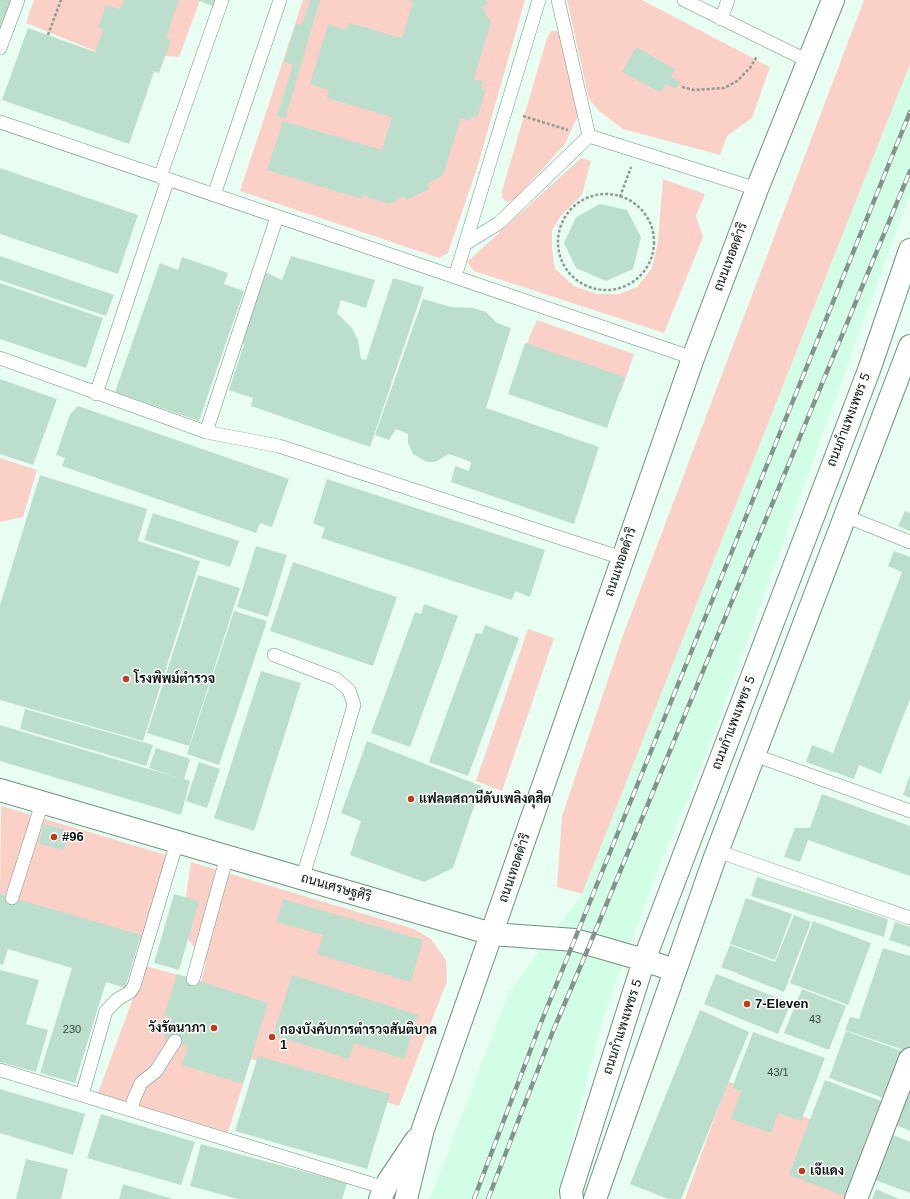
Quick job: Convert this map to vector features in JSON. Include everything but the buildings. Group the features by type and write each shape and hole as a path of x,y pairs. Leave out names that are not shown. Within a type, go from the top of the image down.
{"street":[{"name":"ถนนเทอดดำริ","path":"406,1199 423,1129 693,358 757,189 833,0"},
{"name":"ถนนกำแพงเพชร 5","path":"578,1196 644,960 869,370 910,250"},
{"path":"595,1199 674,970 717,851 910,346"},
{"name":"ถนนเศรษฐศิริ","path":"0,790 492,934 575,940 674,970"},
{"path":"856,1199 910,1059"},
{"name":"ถนนเทอดดำริ","path":"383,1194 423,1129"}],"lane":[{"path":"0,48 18,0"},
{"path":"96,394 222,0"},
{"path":"214,195 280,0"},
{"path":"455,276 539,0"},
{"path":"558,0 590,136"},
{"path":"684,0 808,61"},
{"path":"721,18 728,0"},
{"path":"0,122 693,358"},
{"path":"465,244 499,223 590,136"},
{"path":"590,136 757,189"},
{"path":"206,432 278,216"},
{"path":"0,358 96,394 206,432 279,446 622,558"},
{"path":"845,516 910,542"},
{"path":"274,655 336,679 349,690 354,705 302,878"},
{"path":"754,755 910,811"},
{"path":"12,898 42,803"},
{"path":"82,1095 106,1011 118,999 130,992 134,986 177,842"},
{"path":"717,851 910,918"},
{"path":"193,979 227,856"},
{"path":"131,1110 141,1084 156,1071 174,1041"},
{"path":"0,1070 131,1110 383,1194"}],"path":[{"path":"48,35 60,0"},
{"path":"682,87 694,90 724,88 737,81 750,68 765,40"},
{"path":"505,111 590,136"},
{"path":"620,197 636,151"},
{"path":"611,194 620,197 640,208 649,221 654,236 653,252 647,266 638,278 631,283 624,287 610,290 594,289 580,283 568,272 561,259 558,243 560,227 568,213 580,202 594,196 611,194"}],"shaded area":[{"path":"34,0 200,0 179,57 95,51 26,23"},
{"path":"303,0 525,0 477,168 448,253 439,258 240,191"},
{"path":"567,0 642,0 770,67 752,118 727,136 720,155 623,129 599,111 589,99"},
{"path":"864,0 910,0 910,64 582,894 557,887 562,816 622,638"},
{"path":"551,31 558,31 577,104 577,118 565,144 515,199 507,202 502,198 502,191 547,38"},
{"path":"910,64 910,194 701,768 658,869 602,1021 557,1199 430,1199 509,992 582,894"},
{"path":"581,158 591,161 582,195 561,216 552,230 552,248 555,269 574,286 597,294 619,294 637,287 652,268 658,242 663,179 705,194 696,216 703,237 664,333 474,271 467,262"},
{"path":"537,320 634,354 621,392 522,354"},
{"path":"0,458 37,470 23,517 0,522"},
{"path":"528,629 554,638 502,791 476,781"},
{"path":"1,806 170,856 141,941 0,901"},
{"path":"191,862 414,929 431,939 446,960 447,981 399,1106 251,1059 228,1132 98,1093 145,966 201,981 206,963 181,930"},
{"path":"728,1081 812,1120 802,1160 856,1177 849,1199 685,1199"}],"railway":[{"path":"474,1199 540,1025 910,112"},
{"path":"488,1199 553,1031 910,171"}],"place":[{"name":"โรงพิพม์ตำรวจ","path":"126,679"},
{"name":"แฟลตสถานีดับเพลิงดุสิต","path":"411,799"},
{"name":"#96","path":"54,837"},
{"name":"7-Eleven","path":"747,1004"},
{"name":"วังรัตนาภา","path":"214,1028"},
{"name":"กองบังคับการตำรวจสันติบาล 1","path":"272,1037"},
{"name":"เจ๊แดง","path":"802,1171"}]}
